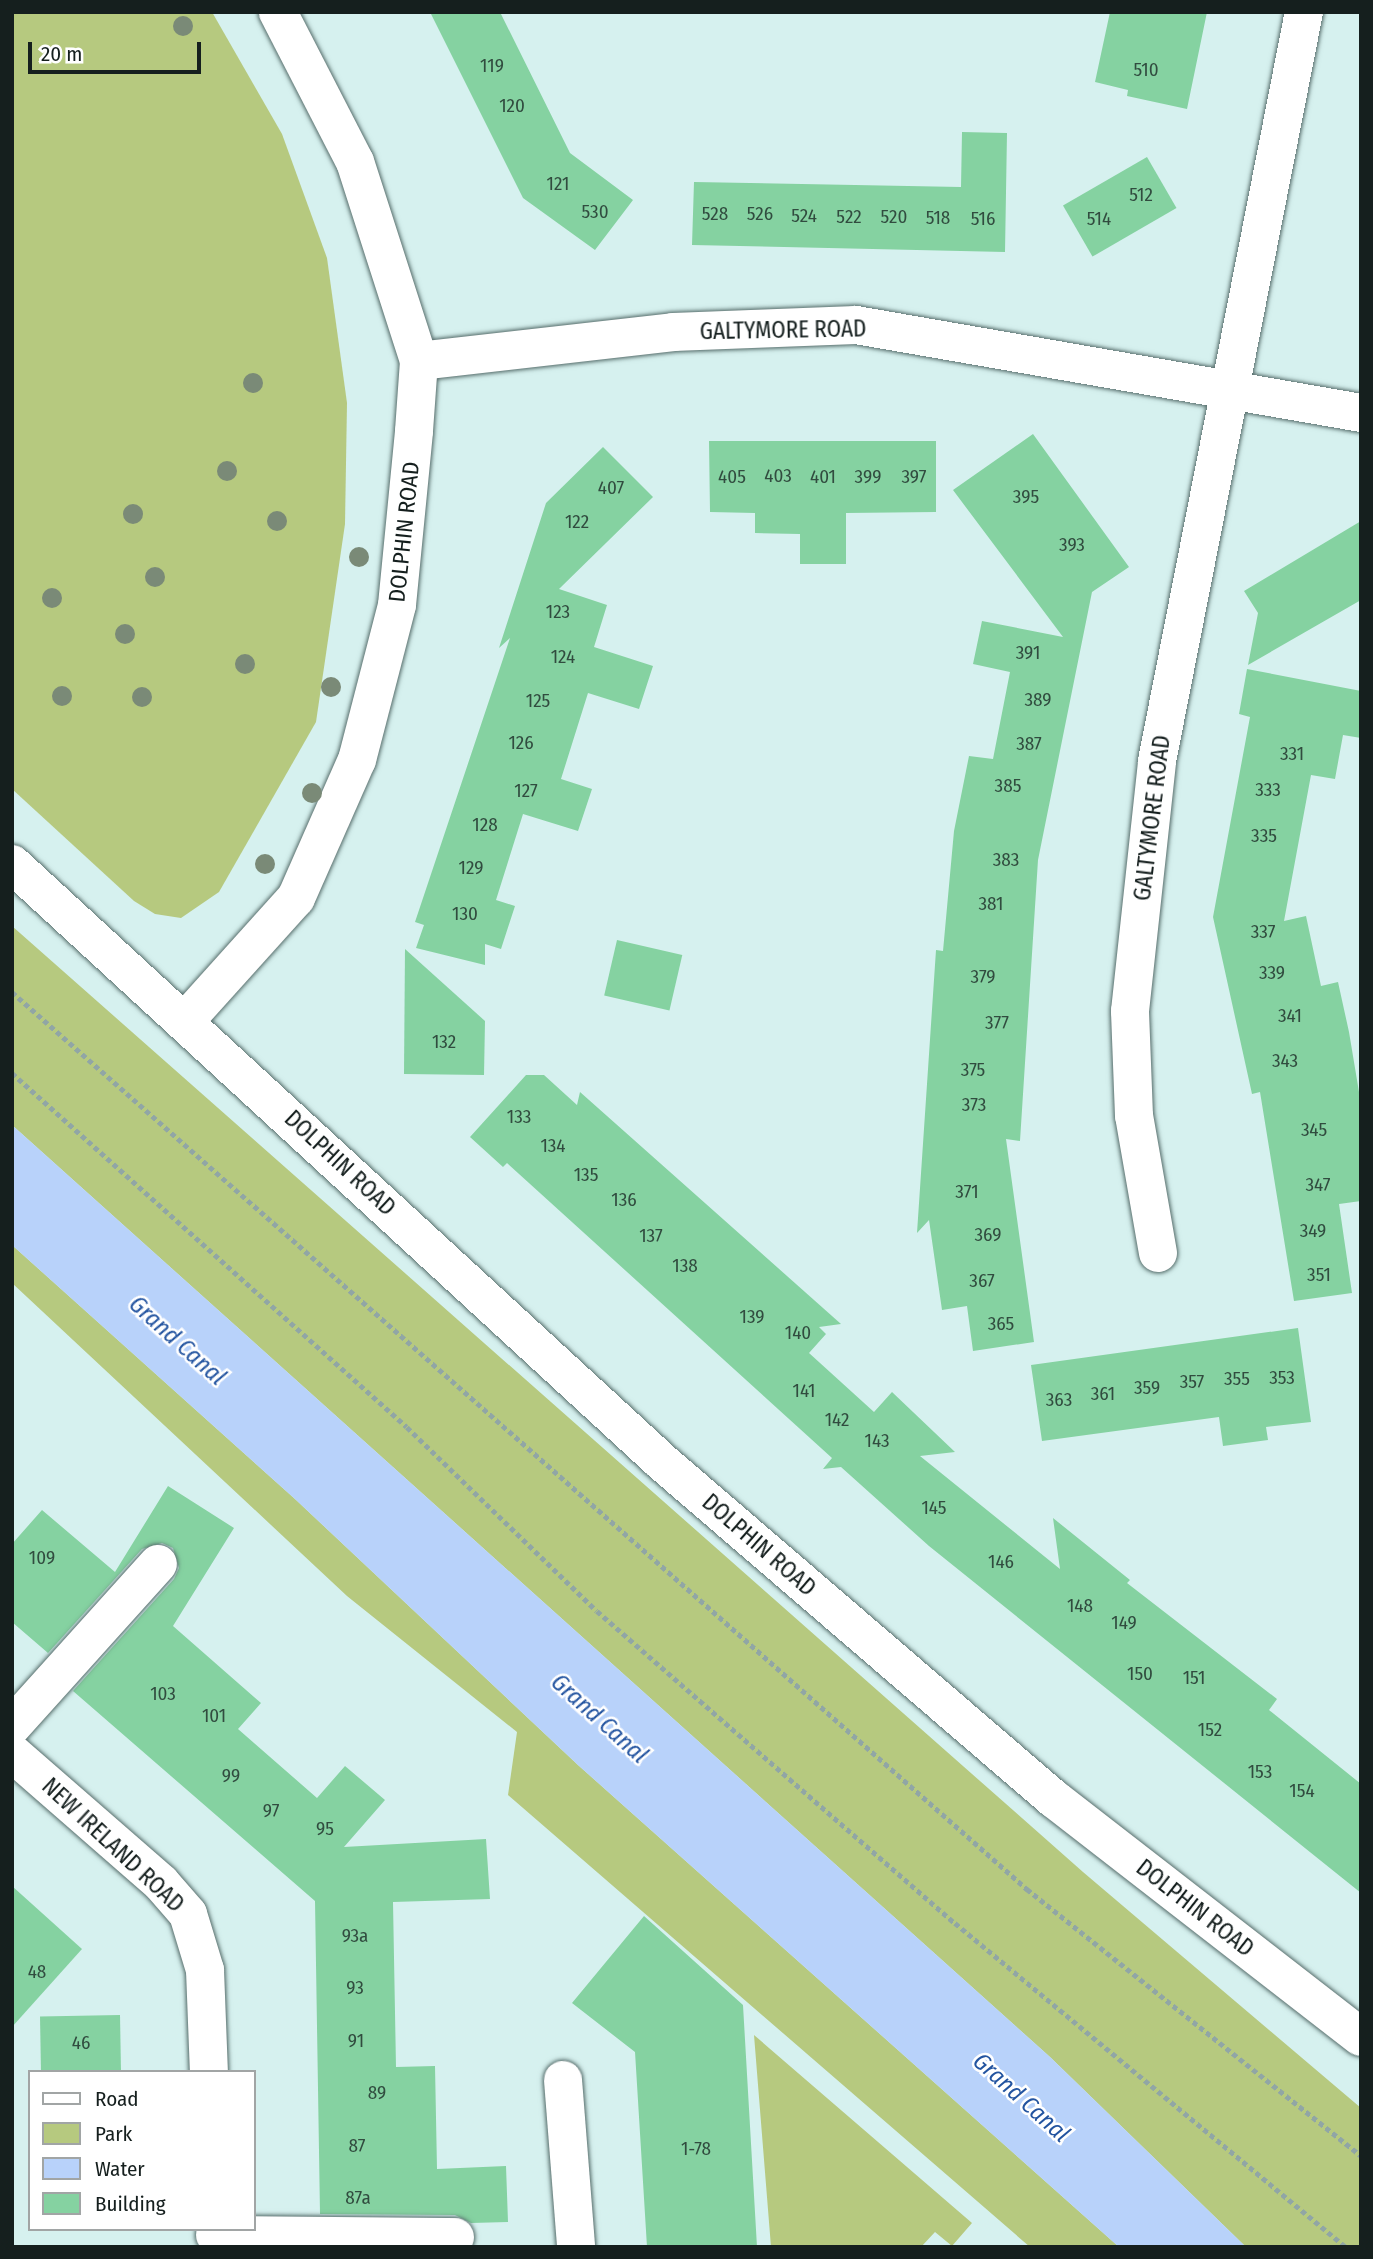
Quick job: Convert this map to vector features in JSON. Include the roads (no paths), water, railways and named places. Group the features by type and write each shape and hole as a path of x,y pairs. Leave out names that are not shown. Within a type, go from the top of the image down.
{"street":[{"name":"DOLPHIN ROAD","path":"186,1020 296,898 357,760 397,606 419,361 355,162 278,12"},
{"name":"GALTYMORE ROAD","path":"1158,1253 1134,1116 1130,1011 1157,761 1227,386 1304,12"},
{"name":"GALTYMORE ROAD","path":"419,361 673,332 856,325 1227,386 1361,413"},
{"name":"DOLPHIN ROAD","path":"12,864 186,1020 673,1471 1054,1799 1361,2037"},
{"path":"12,1726 158,1564"},
{"name":"NEW IRELAND ROAD","path":"12,1753 161,1883 188,1914 205,1970 209,2070"},
{"path":"563,2080 576,2247"},
{"path":"215,2237 455,2237"}],"water":[{"name":"Grand Canal","path":"12,1125 1050,2057 1246,2247 1119,2247 578,1765 295,1499 12,1245"}]}
